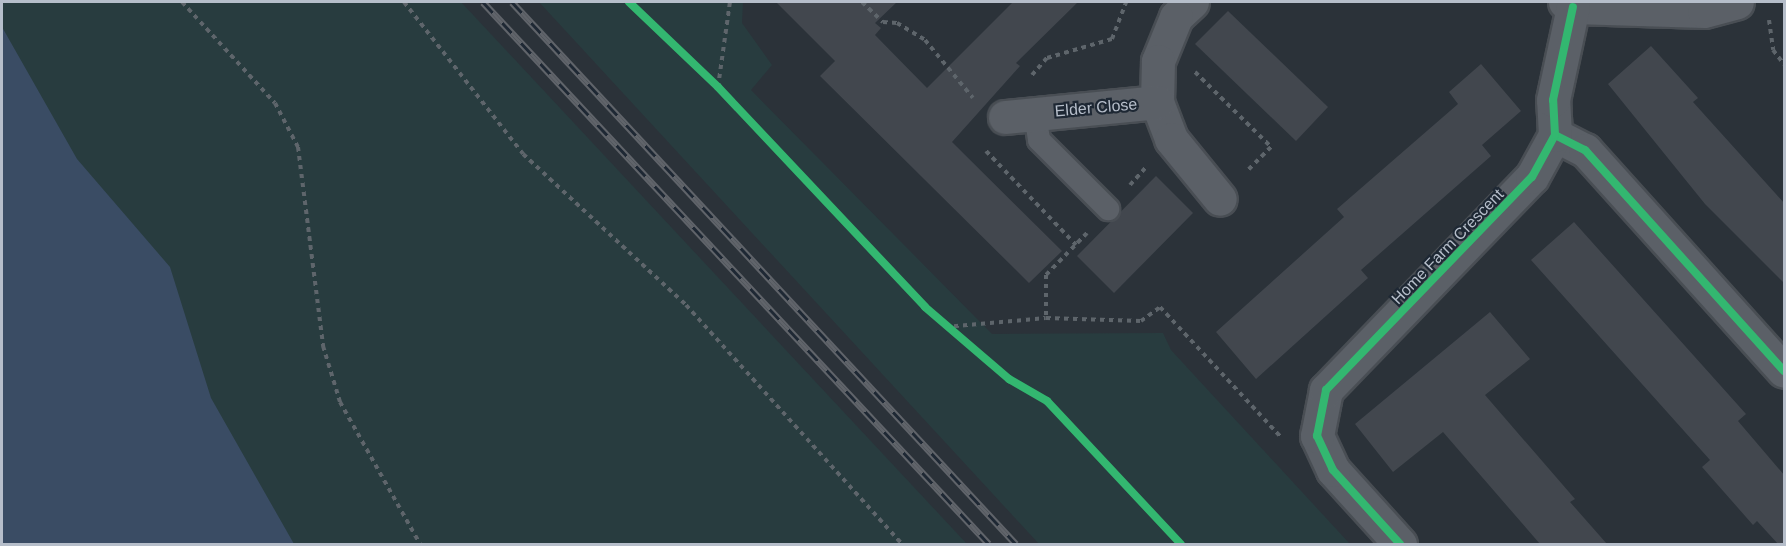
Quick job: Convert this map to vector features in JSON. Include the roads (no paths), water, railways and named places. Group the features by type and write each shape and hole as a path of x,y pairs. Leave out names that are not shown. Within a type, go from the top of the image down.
{"street":[{"name":"Elder Close","path":"1192,2 1176,17 1158,61 1157,102 1171,140 1220,199"},
{"path":"1569,4 1704,11 1737,2"},
{"name":"Home Farm Crescent","path":"1400,544 1333,470 1317,436 1326,390 1504,210 1532,177 1554,135 1553,100 1569,4"},
{"name":"Elder Close","path":"1020,116 1157,102"},
{"path":"1554,135 1585,150 1785,371"}],"lane":[{"name":"Elder Close","path":"1020,116 1039,141 1108,209"}],"water":[{"path":"2,27 77,159 170,267 211,398 294,544 2,544"}],"railway":[{"path":"483,2 989,544"},
{"path":"512,2 1016,544"}]}
